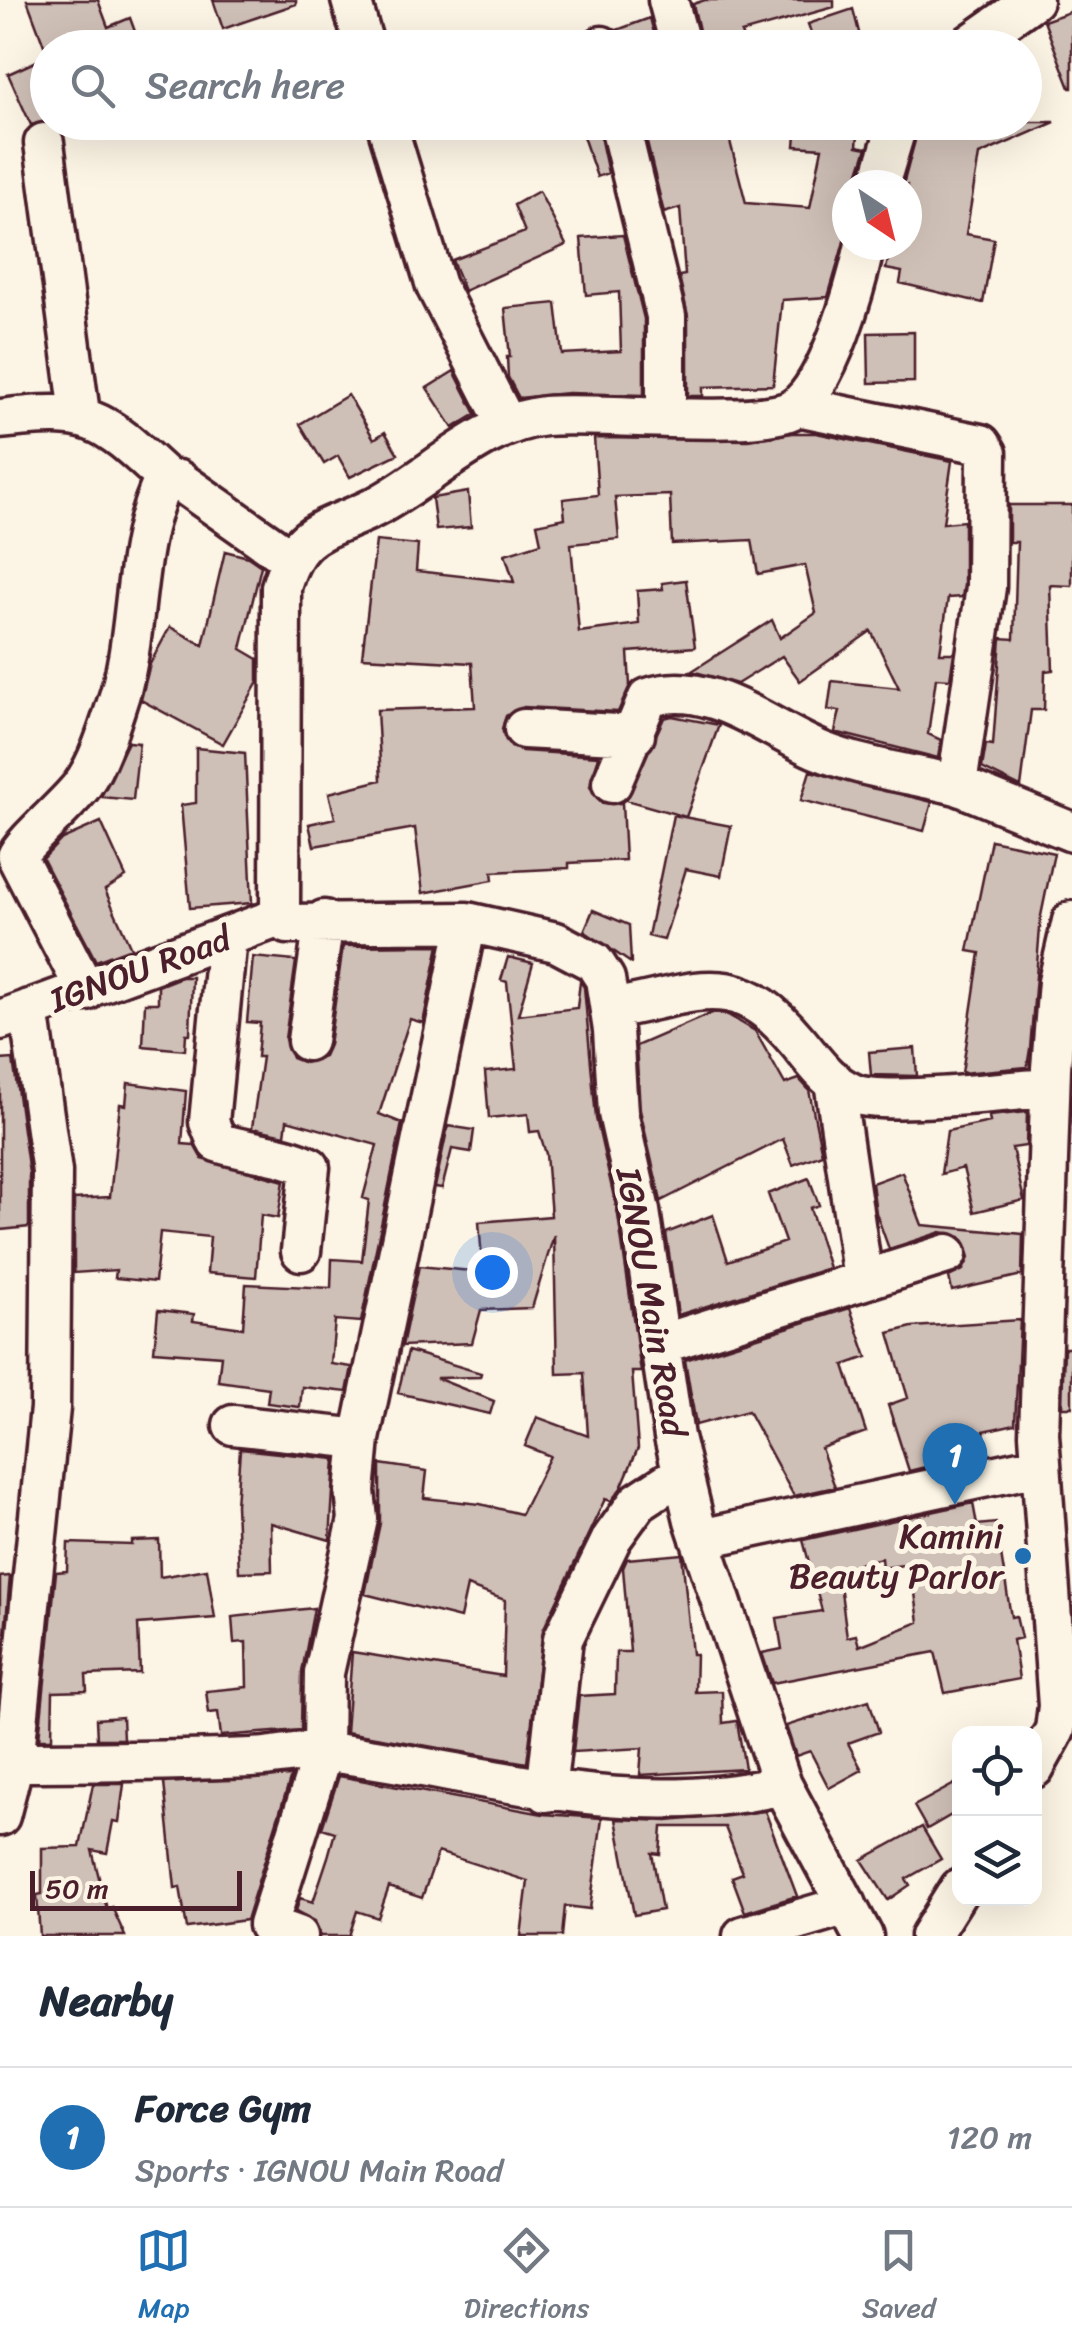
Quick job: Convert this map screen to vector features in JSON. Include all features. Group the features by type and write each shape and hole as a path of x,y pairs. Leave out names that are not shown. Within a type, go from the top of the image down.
{"street":[{"path":"351,0 359,30"},
{"path":"668,0 676,30"},
{"path":"990,30 1033,0"},
{"path":"391,140 436,286 506,425"},
{"path":"623,140 666,316 666,415"},
{"path":"884,170 893,140"},
{"path":"44,143 80,414"},
{"path":"797,406 840,335 861,260"},
{"path":"280,917 281,587 289,558 312,536 373,508 506,425 545,416 755,418 797,406 981,444 987,453 986,586 958,785"},
{"path":"0,420 80,414 127,442 166,478 178,480 289,558"},
{"path":"86,990 9,859 54,820 86,780 117,705 150,527 166,478"},
{"path":"612,783 648,698 663,692 696,696 750,713 822,751 958,785 1072,832"},
{"path":"524,729 635,735"},
{"name":"IGNOU Main Road","path":"280,917 288,924 324,920 466,922 541,936 594,962 605,979 611,1009 618,1113 640,1211 682,1472 700,1539 782,1785 855,1920"},
{"name":"IGNOU Road","path":"15,1014 280,917"},
{"path":"307,1041 324,920"},
{"path":"1072,921 1058,982 1050,1088 1050,1442 1057,1672 1072,1768"},
{"path":"298,1936 268,1925 323,1751 324,1673 358,1518 355,1491 360,1438 466,922"},
{"path":"226,937 210,1122 217,1142 249,1153 285,1155 310,1167 301,1251"},
{"path":"611,1009 726,990 745,994 765,1005 822,1074 870,1098 1050,1088"},
{"path":"0,1816 50,1408 52,1172 15,1014"},
{"path":"834,1081 863,1279"},
{"path":"661,1344 947,1254"},
{"path":"233,1425 360,1438"},
{"path":"700,1539 1050,1442"},
{"path":"546,1792 563,1639 612,1538 638,1502 657,1485 682,1472"},
{"path":"1042,1757 1064,1725"},
{"path":"7,1762 256,1758 323,1751 546,1792 605,1798 713,1798 782,1785"},
{"path":"930,1936 952,1901"},
{"path":"742,1936 855,1920"}],"building":[{"path":"27,0 98,0 108,27 130,18 134,30 38,30"},
{"path":"213,0 296,0 296,4 223,29"},
{"path":"705,0 834,0 834,7 752,30 699,30 693,4"},
{"path":"853,9 858,30 810,30 808,24"},
{"path":"1072,11 1072,88 1070,88 1044,21"},
{"path":"650,18 653,30 617,30"},
{"path":"30,64 30,123 8,74"},
{"path":"584,140 601,140 608,173 597,177"},
{"path":"646,140 730,140 746,203 810,208 822,148 795,146 796,140 858,140 857,146 867,148 860,170 832,170 832,260 839,260 828,297 782,300 773,385 703,387 703,396 688,396 688,316 679,276 685,275 680,208 664,213"},
{"path":"915,140 1014,140 979,155 966,234 994,239 983,303 900,283 902,272 886,269 888,260 922,260 922,170 907,170"},
{"path":"539,191 566,245 464,291 452,260 525,232 514,205"},
{"path":"623,235 644,319 644,395 568,393 519,398 508,377 505,308 556,303 562,354 621,351 619,292 586,295 581,238"},
{"path":"914,332 914,382 869,383 868,333"},
{"path":"454,371 476,414 453,428 427,388"},
{"path":"348,395 374,439 385,432 398,454 350,477 338,456 324,464 300,424"},
{"path":"816,433 952,461 943,523 964,521 964,585 962,597 948,598 940,653 954,653 950,679 936,678 928,734 941,740 938,758 835,732 840,711 828,710 832,681 899,688 871,631 800,681 782,656 737,684 692,671 772,620 780,638 816,613 805,565 758,574 752,540 672,544 670,495 615,497 619,539 571,544 579,632 639,624 637,591 663,589 662,583 686,580 695,647 628,652 630,685 618,712 524,707 506,716 502,729 511,747 522,751 599,756 590,787 602,803 622,803 625,860 492,872 493,880 423,893 415,828 314,846 309,824 335,818 329,793 381,780 377,710 475,707 472,663 362,657 376,541 418,545 416,571 514,582 505,554 541,543 537,524 565,518 563,499 598,495 594,438 748,440"},
{"path":"468,492 471,527 436,530 432,498"},
{"path":"1009,505 1072,505 1072,586 1050,585 1053,670 1045,671 1044,710 1031,710 1021,787 982,768 986,744 993,745 1001,638 1014,639 1017,542 1009,542"},
{"path":"225,551 248,557 261,566 241,649 258,659 258,682 223,744 141,700 150,664 170,627 203,645"},
{"path":"664,718 719,725 686,817 626,800"},
{"path":"128,742 139,743 133,800 101,797"},
{"path":"196,748 245,753 252,903 190,908 181,805 196,803"},
{"path":"810,771 932,802 924,831 801,800"},
{"path":"673,815 731,826 721,876 686,869 664,940 648,936"},
{"path":"101,822 126,877 105,890 131,948 96,961 43,859 62,839"},
{"path":"991,840 1054,853 1041,916 1030,1049 1027,1067 962,1073 980,953 968,951"},
{"path":"593,910 629,925 631,963 584,931"},
{"path":"439,945 423,1023 410,1019 379,1114 402,1123 361,1322 335,1320 331,1364 352,1367 347,1392 302,1387 300,1407 267,1403 269,1388 218,1381 221,1356 154,1351 158,1310 194,1314 193,1321 243,1328 246,1284 331,1288 332,1259 362,1261 369,1200 363,1198 377,1145 287,1120 285,1135 252,1128 262,1057 257,1057 260,1023 247,1022 253,957 296,961 285,1039 292,1058 305,1063 324,1056 329,1045 343,946"},
{"path":"508,957 533,963 518,1015 577,1008 580,981 584,987 596,1118 618,1215 641,1372 632,1372 638,1448 621,1488 611,1501 605,1499 543,1630 527,1763 346,1732 352,1652 503,1676 505,1600 467,1586 460,1618 365,1594 380,1523 380,1464 427,1471 424,1498 480,1504 521,1514 550,1456 525,1446 537,1417 588,1436 584,1373 557,1374 554,1235 532,1308 481,1310 472,1343 402,1346 419,1266 483,1272 479,1222 551,1216 546,1154 539,1131 530,1132 528,1114 489,1118 485,1072 516,1069 507,982 501,980"},
{"path":"192,977 190,1034 186,1034 185,1050 143,1046 145,1003 158,1003 158,986"},
{"path":"712,1013 728,1015 755,1031 785,1084 799,1079 809,1090 822,1154 793,1165 783,1139 661,1201 640,1110 636,1046"},
{"path":"915,1048 917,1076 871,1075 869,1052"},
{"path":"13,1059 29,1173 29,1227 0,1230 0,1060"},
{"path":"128,1083 186,1091 182,1144 194,1145 202,1159 284,1181 278,1218 261,1215 256,1277 207,1273 210,1237 160,1232 155,1282 115,1278 116,1270 74,1273 74,1199 110,1197 120,1104 126,1105"},
{"path":"1027,1112 1026,1146 1012,1148 1024,1200 974,1212 963,1168 941,1174 947,1131 990,1122 989,1116"},
{"path":"448,1126 474,1130 471,1152 452,1149 442,1188 435,1187"},
{"path":"902,1172 922,1225 1023,1234 1022,1275 952,1291 949,1277 963,1270 969,1258 961,1237 941,1232 889,1249 876,1213 872,1183"},
{"path":"809,1178 819,1205 810,1208 829,1268 678,1315 666,1233 713,1215 728,1261 785,1242 768,1194"},
{"path":"850,1308 867,1357 844,1365 866,1432 821,1448 835,1487 794,1496 748,1411 696,1425 685,1360"},
{"path":"1020,1320 1015,1424 984,1431 987,1452 909,1471 888,1405 908,1398 889,1333 912,1327"},
{"path":"1064,1348 1072,1348 1072,1407 1062,1407"},
{"path":"408,1351 481,1373 480,1377 436,1378 494,1401 490,1414 398,1393"},
{"path":"240,1449 335,1459 330,1540 271,1523 272,1571 239,1572 236,1505"},
{"path":"973,1503 977,1525 996,1523 1011,1617 1016,1616 1021,1638 1013,1640 1019,1679 945,1693 935,1652 772,1683 762,1653 782,1649 777,1618 822,1611 803,1540","holes":["881,1558 882,1568 911,1564 919,1622 859,1646 856,1635 847,1637 838,1569"]},
{"path":"159,1540 160,1577 207,1569 215,1618 138,1624 140,1673 86,1675 87,1691 53,1692 52,1739 39,1739 56,1572 67,1571 68,1543 132,1545 132,1541"},
{"path":"682,1554 692,1654 696,1654 695,1692 722,1691 723,1723 737,1721 745,1769 640,1775 642,1748 573,1752 579,1696 615,1694 616,1652 630,1652 623,1568 627,1559"},
{"path":"10,1576 5,1633 0,1633 0,1577"},
{"path":"314,1608 302,1672 301,1730 221,1736 218,1712 209,1713 206,1691 247,1687 246,1642 234,1643 232,1617"},
{"path":"869,1700 879,1732 848,1743 862,1770 829,1788 810,1751 796,1756 786,1726"},
{"path":"122,1717 123,1739 97,1739 96,1719"},
{"path":"291,1776 246,1920 187,1928 180,1887 175,1888 164,1783"},
{"path":"339,1776 543,1814 602,1818 590,1909 565,1906 562,1936 521,1936 528,1881 438,1852 422,1898 389,1887 378,1918 357,1911 349,1936 320,1936 315,1921 296,1911 300,1898 313,1902 328,1857 335,1832 322,1828"},
{"path":"93,1784 124,1784 119,1822 113,1821 107,1853 92,1850 107,1909 112,1907 125,1936 40,1936 37,1895 42,1894 42,1848 80,1847"},
{"path":"952,1785 952,1815 927,1829 914,1806"},
{"path":"765,1811 797,1896 745,1912 732,1877 743,1873 725,1827 662,1827 660,1854 652,1853 662,1910 634,1915 616,1819 668,1821"},
{"path":"922,1827 941,1859 906,1879 910,1885 888,1900 862,1860"}],"place":[{"name":"Force Gym","path":"955,1505"},
{"name":"Kamini Beauty Parlor","path":"1023,1556"}]}
